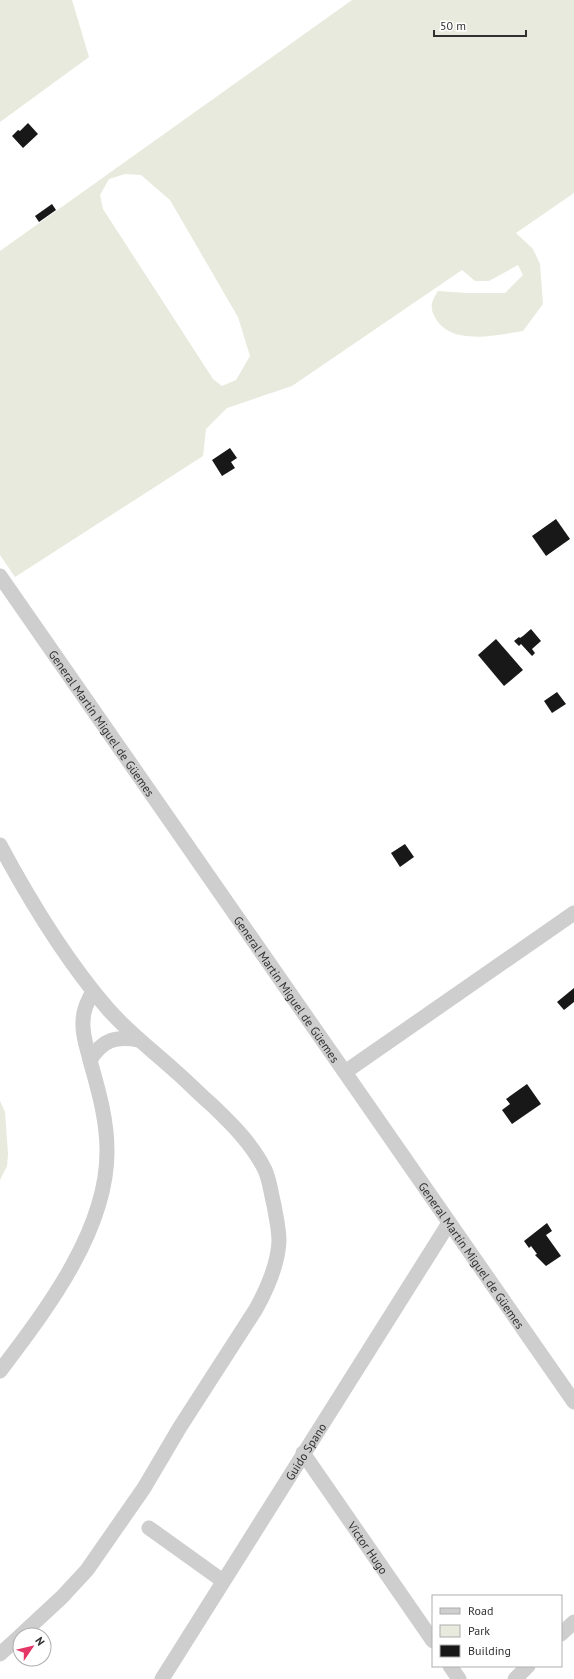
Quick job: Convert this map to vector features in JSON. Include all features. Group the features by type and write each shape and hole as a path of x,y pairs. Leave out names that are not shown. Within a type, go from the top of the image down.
{"street":[{"name":"General Martín Miguel de Güemes","path":"0,576 574,1402"},
{"path":"0,845 59,945 93,991 108,1009 139,1040 174,1070 225,1118 246,1141 260,1162 269,1180 279,1241 266,1290 256,1309 140,1494 87,1570 62,1597 29,1627"},
{"path":"345,1072 574,913"},
{"path":"0,1370 54,1296 82,1246 99,1201 105,1176 107,1150 100,1097 84,1038 82,1023 85,1007 93,991"},
{"path":"90,1060 96,1051 109,1041 126,1038 139,1040"},
{"name":"Guido Spano","path":"162,1679 449,1223"},
{"name":"Victor Hugo","path":"303,1453 432,1640"},
{"path":"149,1528 223,1581"},
{"path":"562,1633 574,1622"},
{"path":"0,1654 12,1643"},
{"path":"451,1667 459,1679"},
{"path":"515,1679 527,1667"}],"green space":[{"path":"0,0 72,0 89,57 0,122"},
{"path":"352,0 574,0 574,193 516,233 533,249 540,264 543,304 523,331 476,337 453,333 443,327 432,312 432,302 438,291 505,293 523,275 518,265 489,281 475,281 462,270 292,386 227,408 206,429 203,456 15,577 0,555 0,251","holes":["125,174 141,175 170,200 238,317 250,356 236,380 222,386 213,379 103,209 100,195 109,179"]},
{"path":"0,1101 5,1112 8,1154 7,1166 0,1180"}],"building":[{"path":"28,123 38,134 23,148 12,136"},
{"path":"52,204 56,210 39,222 35,216"},
{"path":"230,448 237,458 231,462 235,468 222,476 212,460"},
{"path":"556,519 570,539 546,556 532,536"},
{"path":"531,629 541,641 532,649 535,653 532,656 521,644 519,646 514,641"},
{"path":"496,639 523,670 504,686 478,655"},
{"path":"557,692 566,704 552,713 544,701"},
{"path":"405,844 414,857 400,867 391,853"},
{"path":"574,988 574,1002 564,1010 557,1002"},
{"path":"527,1084 541,1104 512,1124 502,1110 510,1104 506,1099"},
{"path":"547,1223 552,1231 546,1235 561,1256 546,1266 535,1255 537,1254 531,1246 529,1248 524,1241"}]}
